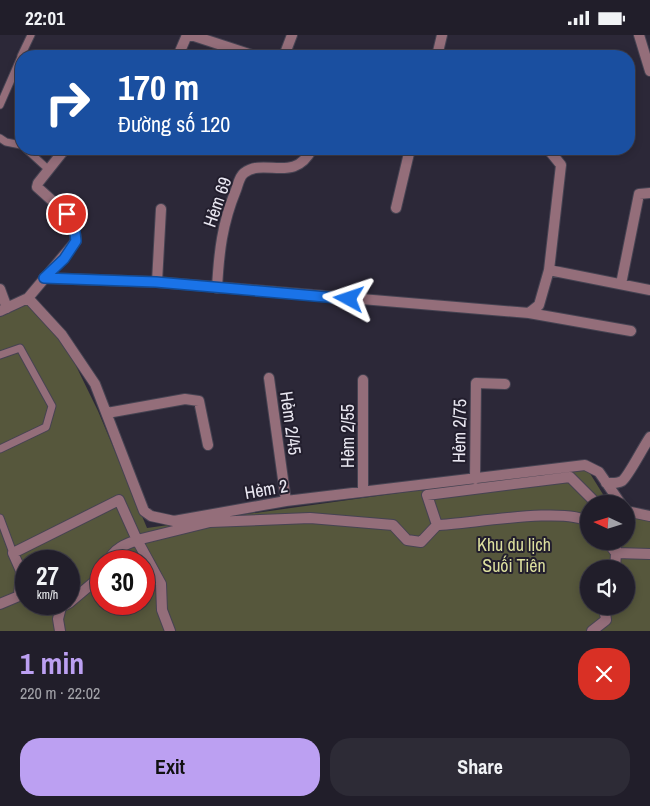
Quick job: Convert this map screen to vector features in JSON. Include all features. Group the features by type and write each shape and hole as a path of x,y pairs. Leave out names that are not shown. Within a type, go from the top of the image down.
{"street":[{"path":"181,50 189,35 236,50"},
{"path":"286,50 292,35"},
{"path":"438,50 442,35"},
{"path":"639,35 649,71"},
{"path":"0,289 4,309 28,298 44,278 64,259 76,241 74,224 67,214 37,187 60,155"},
{"name":"Hẻm 69","path":"216,288 224,220 242,175 249,170 294,166 306,160 309,155"},
{"path":"396,208 409,155"},
{"path":"529,313 539,305 549,270 561,165 553,155"},
{"path":"621,284 639,194 650,193"},
{"path":"156,282 161,209"},
{"path":"549,270 650,290"},
{"path":"44,278 156,282 529,313 631,331"},
{"name":"Hẻm 2","path":"28,298 66,342 95,385 144,511 151,516 174,521 286,501 585,465 599,472 615,495"},
{"name":"Hẻm 2/45","path":"269,378 286,501"},
{"name":"Hẻm 2/55","path":"363,380 363,492"},
{"name":"Hẻm 2/75","path":"475,479 476,383 505,384"},
{"path":"107,413 185,399 199,401 208,445"},
{"path":"606,483 622,481 629,474 639,451 650,437"},
{"path":"437,525 427,495 570,477 588,495"},
{"path":"0,604 19,596 21,571 12,553 119,500 161,583 162,610 170,631"},
{"path":"635,513 650,516"},
{"path":"118,550 125,544 138,540 210,522 310,518 393,525 407,540 421,542 437,525 465,525 549,514 580,520"},
{"path":"614,550 616,553 616,560"},
{"path":"616,553 650,554"},
{"path":"80,593 90,585"},
{"path":"59,615 60,631"},
{"path":"592,631 606,619 605,615"}],"lane":[{"path":"24,50 31,35"},
{"path":"0,105 15,71"},
{"path":"0,138 6,142 15,144"},
{"path":"33,155 49,170"},
{"path":"0,355 20,348 52,407 46,427 0,449"},
{"path":"0,518 12,553"}],"green space":[{"name":"Khu du lịch Suối Tiên","path":"26,302 60,333 98,411 147,528 586,467 603,495 580,495 580,550 635,550 635,518 650,520 650,631 0,631 0,311"}],"route":[{"path":"67,214 74,224 76,241 64,259 44,278 156,282 349,299"}]}
